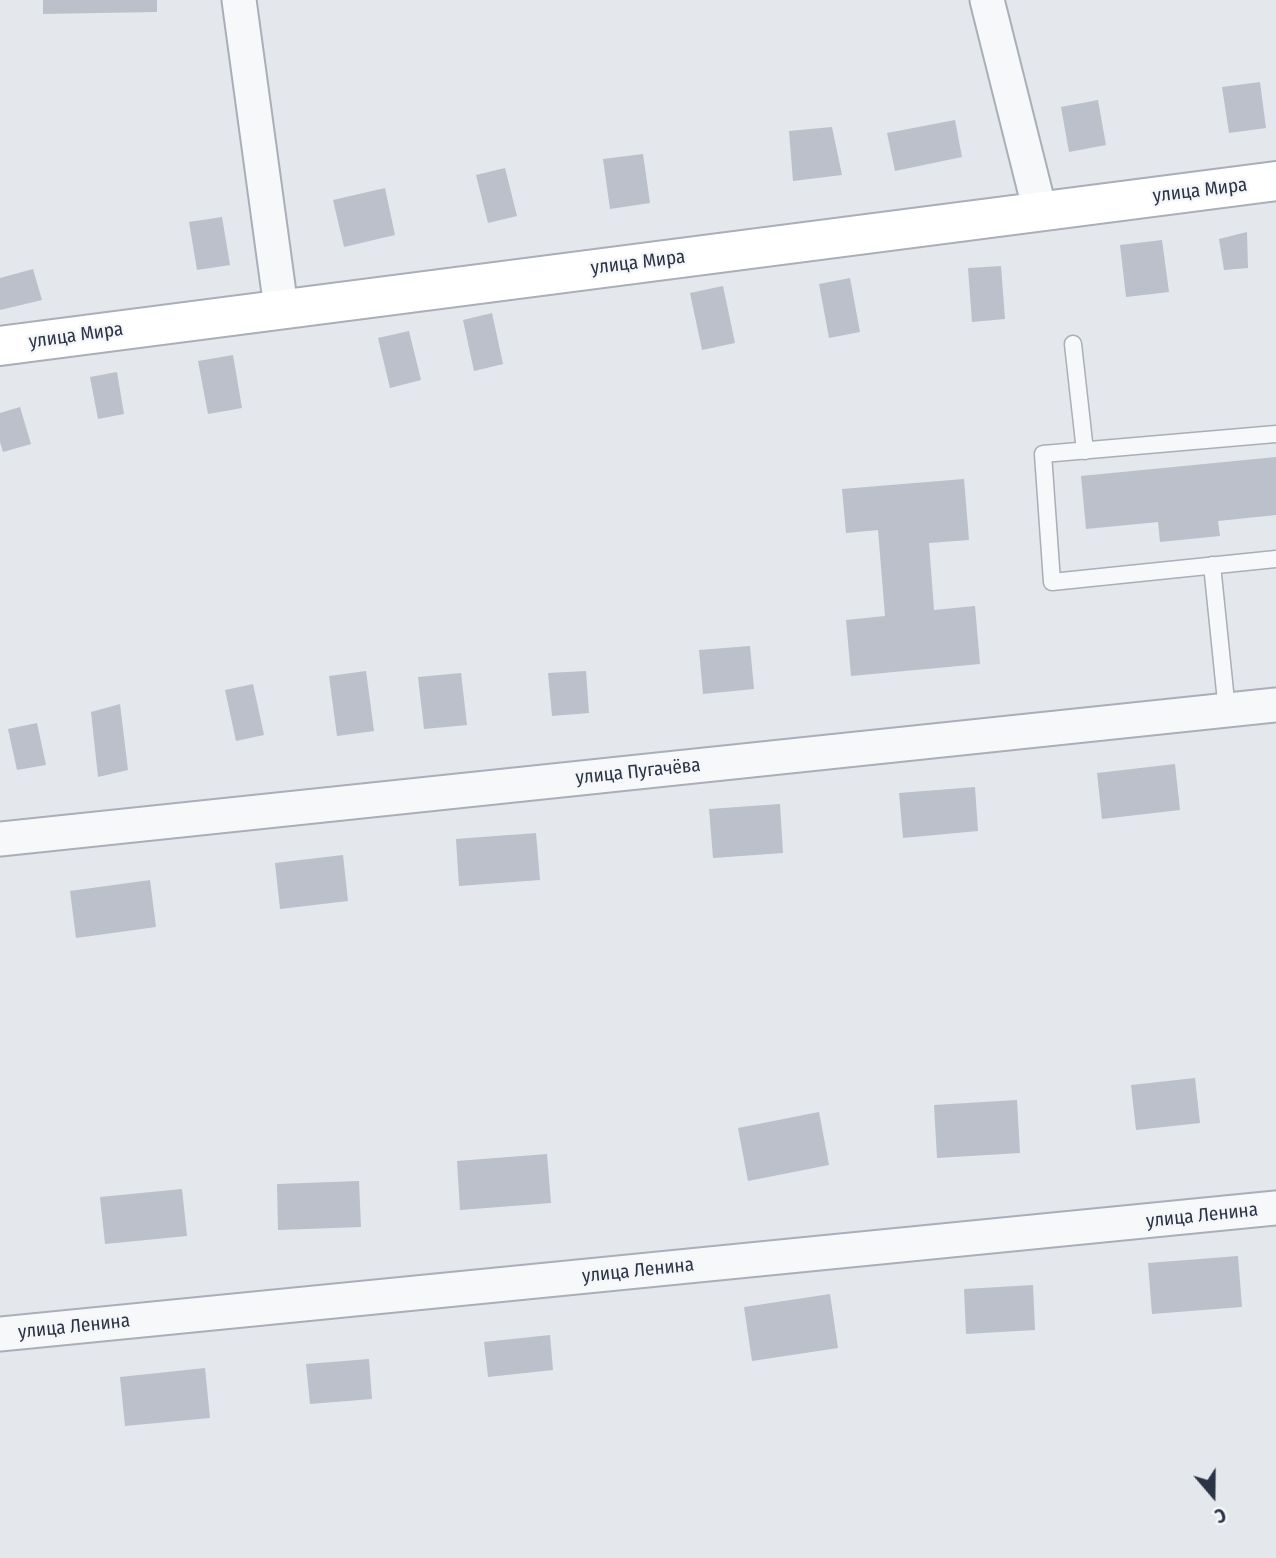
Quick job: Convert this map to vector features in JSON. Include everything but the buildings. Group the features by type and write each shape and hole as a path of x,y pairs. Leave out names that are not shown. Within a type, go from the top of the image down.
{"street":[{"path":"239,0 281,308"},
{"path":"987,0 1040,211"},
{"name":"улица Мира","path":"0,346 1276,181"},
{"name":"улица Пугачёва","path":"0,839 1276,705"},
{"name":"улица Ленина","path":"0,1334 1276,1208"}],"lane":[{"path":"1073,344 1084,451"},
{"path":"1276,435 1043,454 1052,582 1276,559"},
{"path":"1212,565 1227,710"}]}
